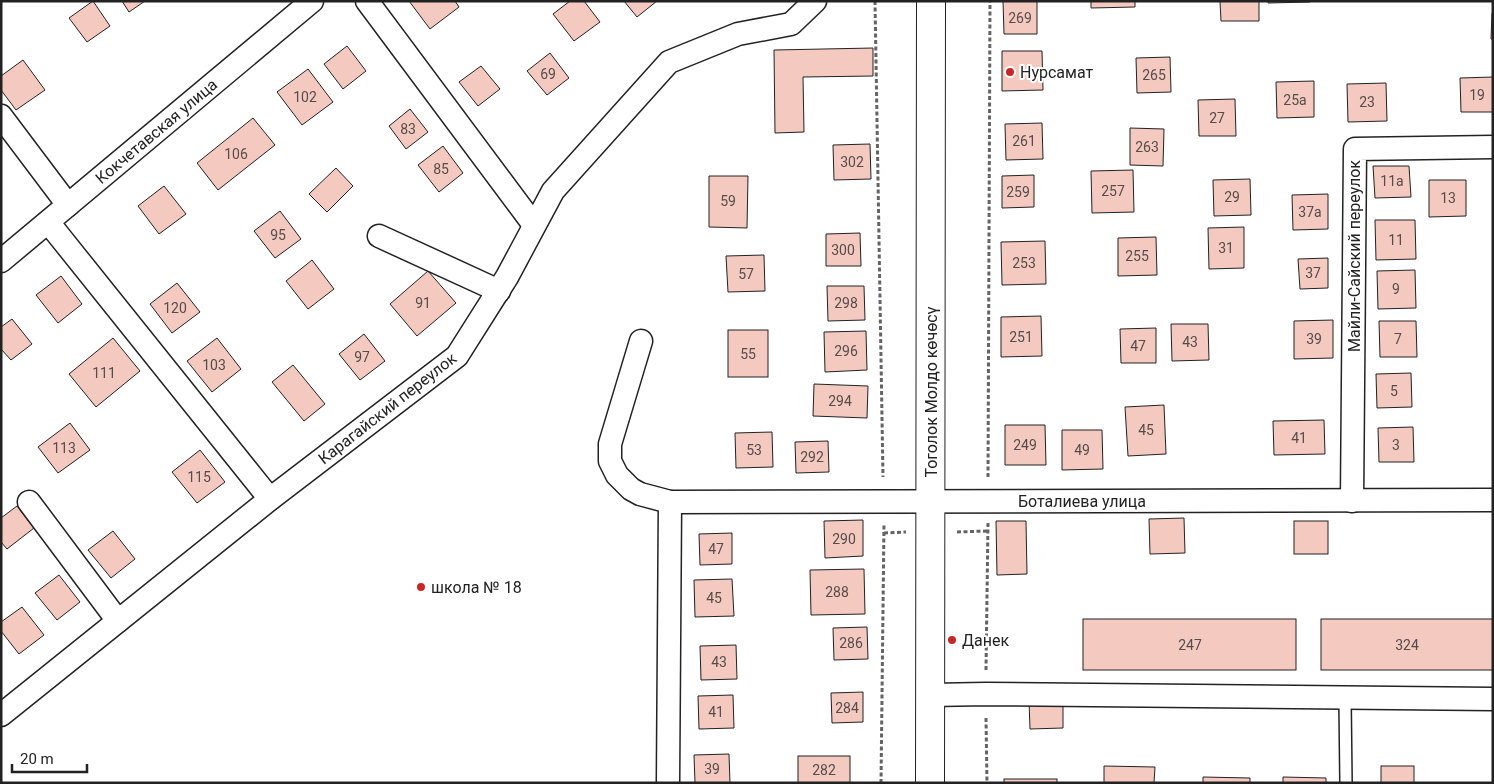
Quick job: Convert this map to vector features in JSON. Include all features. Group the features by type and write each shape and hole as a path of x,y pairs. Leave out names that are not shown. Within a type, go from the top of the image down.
{"main road":[{"name":"Тоголок Молдо көчөсү","path":"930,783 931,1"}],"street":[{"name":"Кокчетавская улица","path":"1,261 312,1"},
{"path":"367,1 534,226"},
{"name":"Карагайский переулок","path":"1,715 270,499 457,356 499,291 553,191 669,62 738,34 791,24 815,1"},
{"path":"1,116 68,205"},
{"name":"Майли-Сайский переулок","path":"1352,500 1355,149 1493,147"},
{"path":"48,222 270,499"},
{"path":"379,236 499,291"},
{"name":"Боталиева улица","path":"641,341 610,444 610,461 617,476 631,489 640,494 670,502 1493,500"},
{"path":"29,502 118,621"},
{"path":"668,783 670,502"},
{"path":"930,695 1493,699"}],"lane":[{"path":"1345,699 1346,783"}],"path":[{"path":"875,1 884,501 881,783"},
{"path":"986,783 990,1"}],"building":[{"path":"93,1 110,26 87,42 69,18"},
{"path":"122,1 145,1 129,12"},
{"path":"409,1 455,1 459,7 430,29"},
{"path":"570,1 584,1 600,22 574,41 553,14"},
{"path":"624,1 657,1 637,17"},
{"path":"1003,1 1037,1 1037,34 1004,34"},
{"path":"1091,1 1135,1 1135,7 1091,8"},
{"path":"1220,1 1259,1 1259,21 1221,21"},
{"path":"1268,1 1310,1 1310,2 1268,3"},
{"path":"1492,13 1493,39 1491,39"},
{"path":"347,46 366,71 343,89 324,64"},
{"path":"873,48 873,76 803,77 804,132 775,133 774,50"},
{"path":"1002,51 1042,51 1043,90 1002,91"},
{"path":"550,53 569,78 547,95 527,71"},
{"path":"1170,57 1171,92 1137,93 1136,58"},
{"path":"23,60 45,90 16,110 1,90 1,76"},
{"path":"481,66 500,89 478,106 459,82"},
{"path":"308,69 333,102 302,125 277,92"},
{"path":"1493,77 1493,112 1461,112 1460,78"},
{"path":"1314,81 1314,117 1277,118 1276,82"},
{"path":"1386,83 1387,121 1348,122 1347,84"},
{"path":"1235,99 1236,136 1199,136 1198,100"},
{"path":"410,109 428,132 406,149 389,126"},
{"path":"253,118 275,145 218,190 197,163"},
{"path":"1042,123 1043,159 1006,160 1005,124"},
{"path":"1130,128 1164,129 1163,166 1130,165"},
{"path":"870,144 871,179 834,180 833,145"},
{"path":"443,146 463,173 439,192 418,165"},
{"path":"1373,166 1409,166 1411,197 1375,198"},
{"path":"336,168 353,186 327,212 309,194"},
{"path":"1133,170 1134,212 1092,213 1091,171"},
{"path":"1034,175 1034,207 1002,208 1002,176"},
{"path":"709,176 748,176 747,228 709,227"},
{"path":"1250,179 1251,215 1214,216 1213,180"},
{"path":"1429,180 1466,180 1466,216 1429,217"},
{"path":"164,186 186,214 159,234 138,206"},
{"path":"1328,194 1328,229 1293,230 1292,195"},
{"path":"280,211 301,239 275,258 254,231"},
{"path":"1375,220 1415,220 1416,259 1376,260"},
{"path":"1244,227 1244,268 1209,269 1208,228"},
{"path":"860,233 861,266 826,266 826,234"},
{"path":"1156,237 1157,275 1118,276 1118,238"},
{"path":"1045,241 1046,284 1002,285 1001,242"},
{"path":"764,255 765,291 728,292 726,256"},
{"path":"1328,258 1328,288 1300,289 1298,259"},
{"path":"312,260 334,289 308,309 286,281"},
{"path":"1415,270 1416,308 1378,309 1377,271"},
{"path":"428,271 456,303 417,336 390,304"},
{"path":"61,276 82,304 58,323 36,295"},
{"path":"177,283 200,312 172,333 150,304"},
{"path":"827,286 864,286 865,320 828,321"},
{"path":"1041,316 1042,356 1001,357 1001,317"},
{"path":"12,319 32,344 11,360 1,349 1,327"},
{"path":"1333,320 1333,358 1294,359 1294,321"},
{"path":"1379,321 1416,321 1417,357 1380,357"},
{"path":"1171,324 1208,324 1209,360 1172,361"},
{"path":"1156,328 1156,363 1121,363 1120,329"},
{"path":"728,330 768,330 768,377 728,377"},
{"path":"866,331 867,370 825,372 824,332"},
{"path":"364,334 385,361 360,380 339,354"},
{"path":"113,338 140,371 96,407 69,374"},
{"path":"217,338 241,369 212,392 187,361"},
{"path":"293,365 325,404 304,421 272,382"},
{"path":"1411,373 1412,407 1377,408 1376,374"},
{"path":"814,384 868,386 867,418 813,416"},
{"path":"1164,405 1166,454 1128,456 1125,407"},
{"path":"1324,420 1325,454 1274,455 1273,421"},
{"path":"70,423 90,450 58,473 38,447"},
{"path":"1005,425 1045,425 1046,465 1005,465"},
{"path":"1413,427 1414,462 1379,462 1378,428"},
{"path":"1062,430 1102,430 1103,469 1062,470"},
{"path":"772,432 773,467 736,468 735,433"},
{"path":"828,441 829,472 796,473 795,442"},
{"path":"200,450 225,482 197,503 172,472"},
{"path":"17,506 34,528 7,549 1,542 1,518"},
{"path":"1184,518 1185,553 1150,554 1149,519"},
{"path":"863,520 863,556 825,558 824,521"},
{"path":"996,521 1026,521 1027,574 997,575"},
{"path":"1294,521 1328,521 1328,554 1294,554"},
{"path":"113,531 135,559 111,578 88,550"},
{"path":"732,533 732,564 700,565 699,534"},
{"path":"864,569 865,614 811,615 810,570"},
{"path":"59,575 80,602 57,620 35,593"},
{"path":"732,579 734,616 695,617 694,580"},
{"path":"22,607 44,635 19,654 1,631 1,622"},
{"path":"1083,619 1296,619 1296,670 1083,670"},
{"path":"1321,619 1493,619 1493,670 1321,670"},
{"path":"867,627 868,659 834,660 833,628"},
{"path":"736,645 737,679 701,680 700,646"},
{"path":"863,692 863,722 832,723 831,693"},
{"path":"733,695 734,728 699,729 698,696"},
{"path":"1029,700 1063,700 1063,728 1030,729"},
{"path":"729,754 730,783 695,783 694,755"},
{"path":"798,756 850,756 850,783 798,783"},
{"path":"1104,766 1155,767 1154,783 1104,783"},
{"path":"1381,766 1414,766 1414,783 1381,783"},
{"path":"1203,777 1250,778 1250,783 1203,783"},
{"path":"1283,777 1326,778 1326,783 1283,783"},
{"path":"1004,779 1057,779 1057,783 1004,783"}],"place":[{"name":"Нурсамат","path":"1010,72"},
{"name":"школа № 18","path":"421,587"},
{"name":"Данек","path":"952,640"}]}
